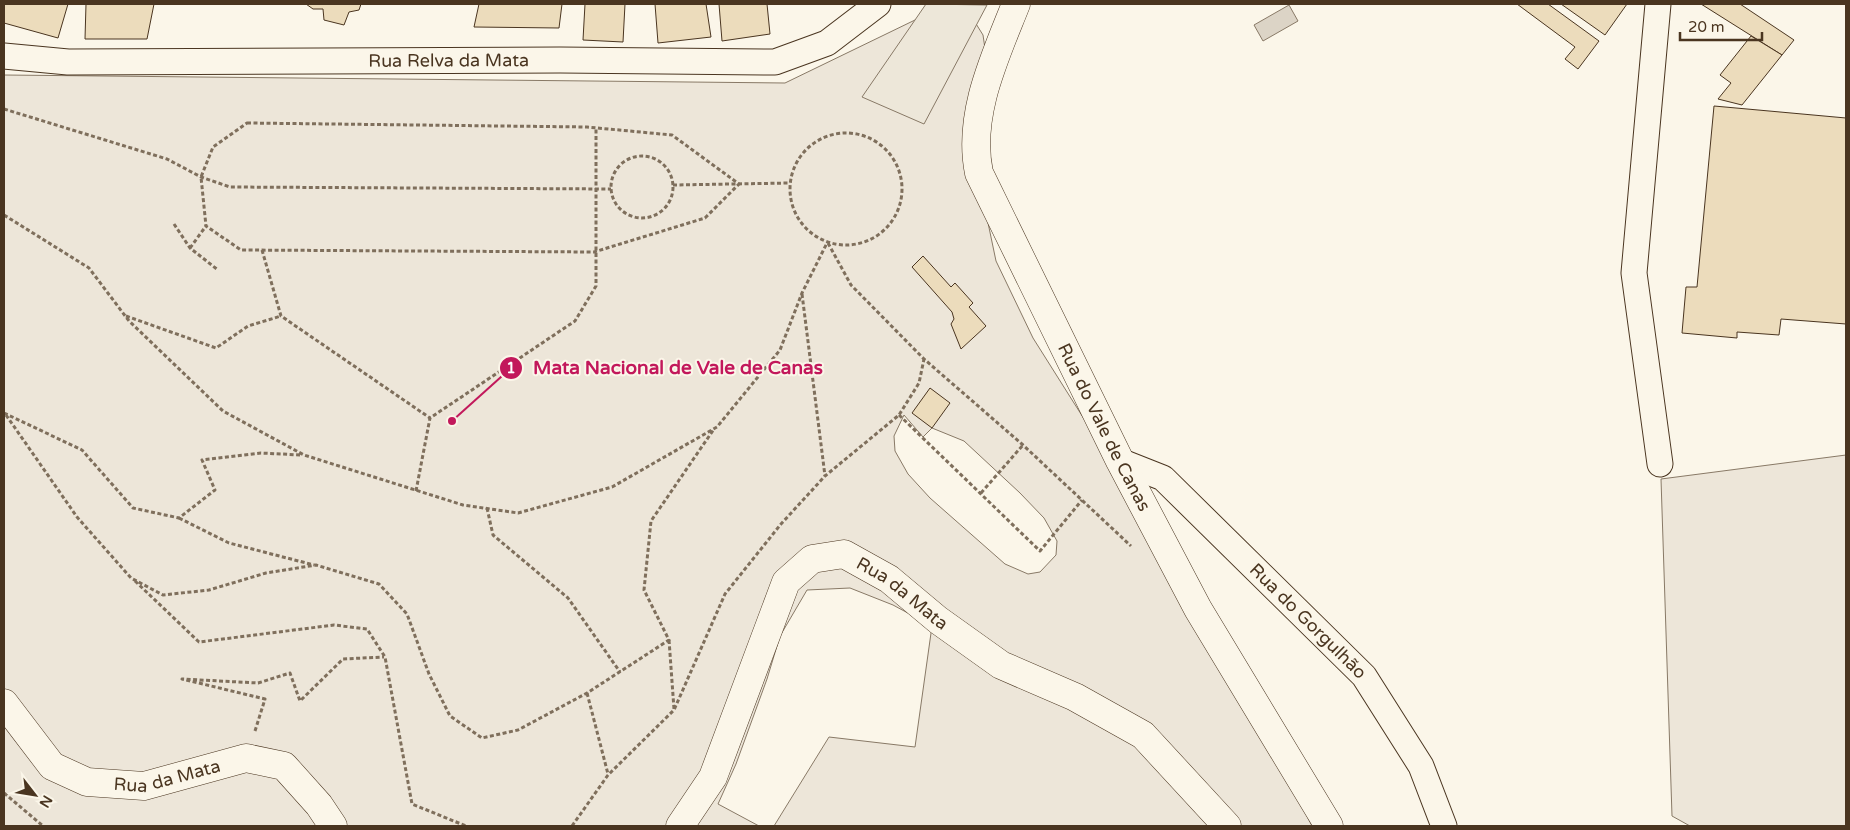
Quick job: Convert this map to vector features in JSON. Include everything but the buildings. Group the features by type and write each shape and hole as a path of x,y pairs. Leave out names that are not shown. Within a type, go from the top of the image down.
{"street":[{"name":"Rua Relva da Mata","path":"4,56 68,62 560,60 775,62 827,42 878,4"},
{"name":"Rua do Vale de Canas","path":"1016,4 982,97 975,144 979,173 1120,461 1198,609 1329,826"},
{"path":"1658,4 1634,273 1660,464"},
{"name":"Rua do Gorgulhão","path":"1120,461 1164,478 1364,676 1421,766 1444,826"},
{"name":"Rua da Mata","path":"680,826 714,777 786,582 812,560 844,554 889,579 938,620 1001,665 1075,697 1143,735 1227,826"},
{"name":"Rua da Mata","path":"4,703 52,766 87,782 144,786 246,758 284,766 319,805 333,826"}],"path":[{"path":"4,108 167,159 200,177 230,187 611,189"},
{"path":"190,248 206,226 200,177 213,147 248,123 596,128 672,135 739,184"},
{"path":"416,491 430,418 575,321 596,286 594,252 596,128"},
{"path":"847,132 866,136 883,145 896,160 903,179 903,199 896,217 884,232 866,242 847,246 827,243 811,234 798,220 791,202 790,183 794,167 803,153 815,142 830,134 847,132"},
{"path":"643,156 663,164 669,172 673,185 669,202 663,210 646,217 636,217 619,208 614,200 611,189 616,170 623,162 633,157 643,156"},
{"path":"673,185 790,183"},
{"path":"206,226 240,250 594,252 705,218 739,184"},
{"path":"4,215 89,268 125,316 223,411 304,455 416,491 463,505 518,513 612,487 714,429"},
{"path":"174,224 190,248 218,270"},
{"path":"674,710 669,640 644,590 652,521 714,429 780,350 802,293 827,243"},
{"path":"827,243 851,285 924,359 1023,445 1136,550"},
{"path":"262,250 281,316 430,418"},
{"path":"802,293 825,476"},
{"path":"125,316 216,348 248,326 281,316"},
{"path":"572,826 608,775 674,710 725,594 781,524 825,476 899,414 919,383 924,359"},
{"path":"5,414 82,450 133,508 179,518 229,543 316,565 379,584 407,614 429,674 450,716 482,738 518,730 587,693 669,640"},
{"path":"5,414 76,518 131,578 199,642 334,625 367,629 385,657 412,804 466,826"},
{"path":"899,414 1040,551 1082,500"},
{"path":"981,493 1023,445"},
{"path":"179,518 214,490 202,460 261,453 304,455"},
{"path":"487,508 494,534 568,598 620,672"},
{"path":"131,578 163,595 209,590 266,573 316,565"},
{"path":"246,758 265,700 182,679 258,682 290,673 300,701 343,659 385,657"},
{"path":"587,693 608,775"},
{"path":"4,793 43,826"}],"shaded area":[{"path":"926,4 987,5 924,124 862,97"},
{"path":"948,4 968,11 983,35 988,69 987,218 996,261 1033,338 1103,449 1275,751 1312,826 774,826 829,737 915,747 932,626 893,605 850,588 807,590 780,636 767,679 736,764 718,804 759,826 4,826 4,75 785,83","holes":["904,415 923,437 932,428 964,441 1044,518 1057,541 1056,555 1040,572 1028,574 1005,564 930,498 908,474 895,451 894,436"]},
{"path":"1289,5 1298,21 1263,41 1254,25"},
{"path":"1846,455 1846,826 1690,826 1672,816 1661,479"}],"place":[{"name":"Mata Nacional de Vale de Canas","path":"452,421"}]}
